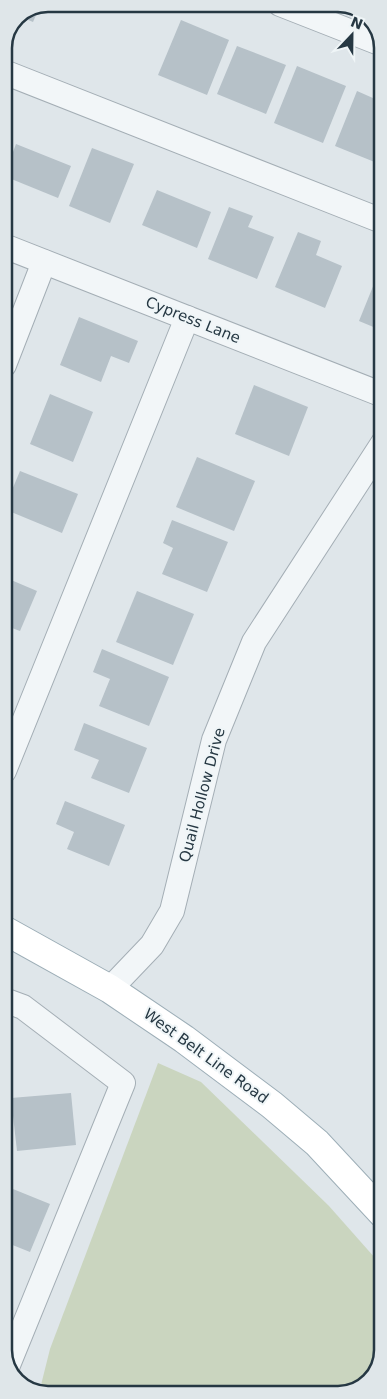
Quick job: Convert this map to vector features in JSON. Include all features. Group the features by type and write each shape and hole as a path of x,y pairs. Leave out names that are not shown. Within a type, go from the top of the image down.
{"main road":[{"name":"West Belt Line Road","path":"13,935 110,989 184,1039 272,1105 317,1142 374,1204"}],"street":[{"path":"303,13 374,41"},
{"path":"13,76 374,218"},
{"name":"Cypress Lane","path":"13,250 374,391"},
{"path":"13,342 44,262"},
{"path":"13,749 187,318"},
{"name":"Quail Hollow Drive","path":"110,989 152,946 172,911 214,740 254,642 374,457"},
{"path":"13,1004 23,1008 123,1083 13,1353"}],"green space":[{"path":"158,1063 201,1082 329,1206 374,1257 373,1362 362,1378 350,1385 41,1385 50,1349"}],"building":[{"path":"36,15 33,22 28,20"},
{"path":"181,20 229,40 207,95 158,75"},
{"path":"237,46 286,65 266,114 217,94"},
{"path":"297,66 346,86 323,143 274,123"},
{"path":"357,91 374,98 374,162 335,146"},
{"path":"16,144 71,166 58,198 13,180 13,152"},
{"path":"92,148 134,164 110,223 69,206"},
{"path":"157,190 211,212 197,248 142,225"},
{"path":"229,207 253,216 248,227 274,237 257,279 208,259"},
{"path":"298,232 321,241 316,255 342,266 325,308 275,287"},
{"path":"374,284 374,327 359,321"},
{"path":"79,317 138,341 129,363 111,356 101,382 60,365"},
{"path":"254,385 308,407 289,456 235,434"},
{"path":"50,394 93,412 73,462 30,444"},
{"path":"197,457 255,481 234,531 176,507"},
{"path":"20,471 78,494 62,533 13,513 13,488"},
{"path":"172,520 228,542 207,592 162,574 173,548 163,543"},
{"path":"13,581 37,591 20,631 13,628"},
{"path":"137,591 194,614 173,665 116,642"},
{"path":"102,649 169,677 149,726 99,706 110,679 93,672"},
{"path":"84,723 147,748 129,793 91,778 99,760 74,750"},
{"path":"65,801 125,825 109,866 67,849 74,832 56,824"},
{"path":"71,1093 76,1145 17,1151 13,1098"},
{"path":"13,1189 50,1204 30,1252 13,1245"}]}
